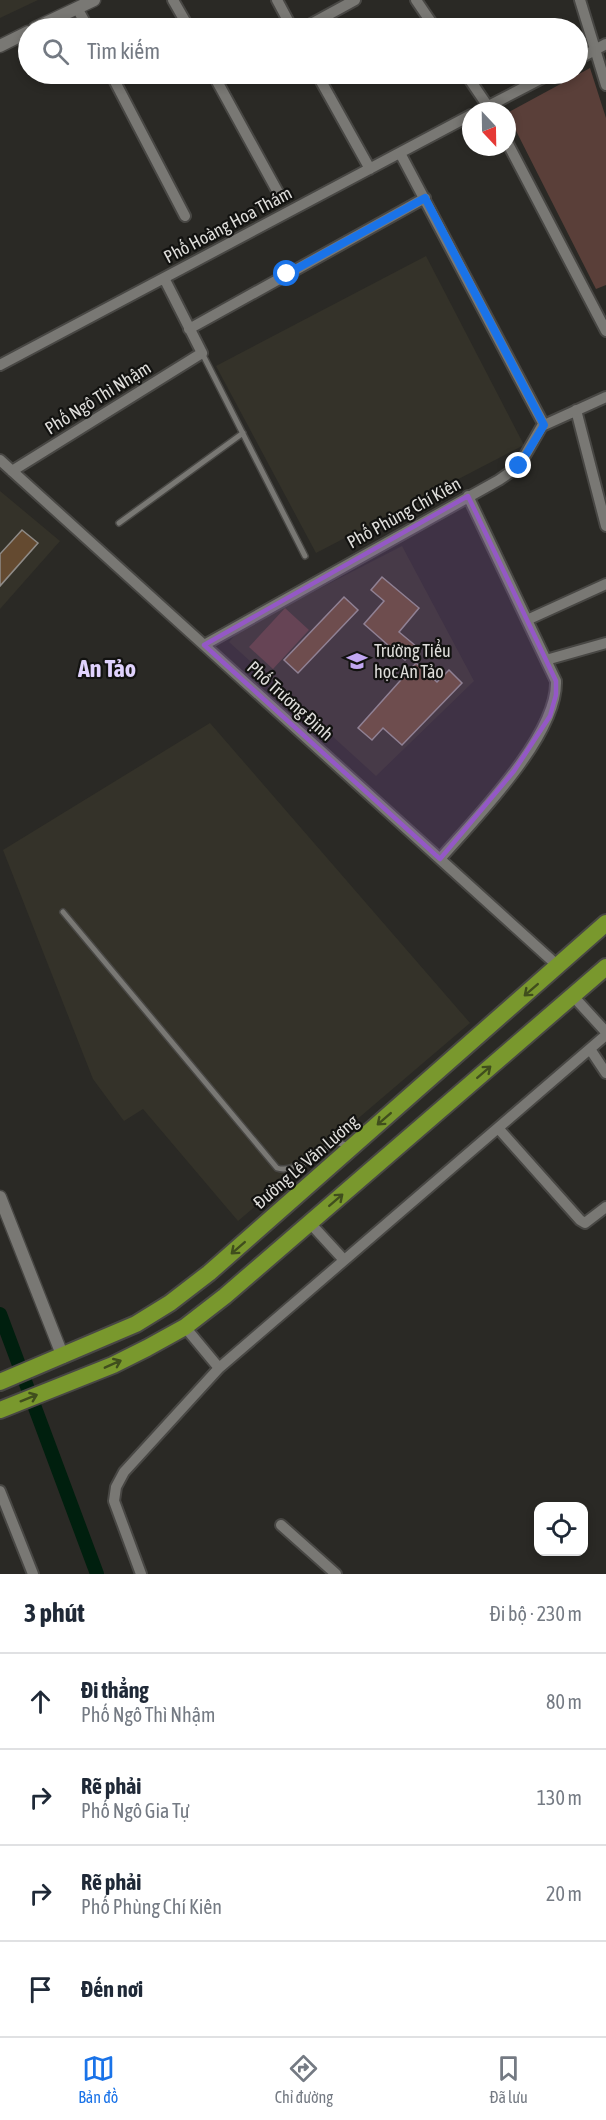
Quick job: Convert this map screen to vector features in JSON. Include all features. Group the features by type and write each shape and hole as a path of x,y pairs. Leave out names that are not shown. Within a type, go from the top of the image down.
{"highway":[{"name":"Đường Lê Văn Lương","path":"0,1382 136,1324 170,1303 209,1273 606,923"},
{"path":"0,1410 113,1365 185,1327 606,968"}],"street":[{"path":"56,18 94,0"},
{"path":"173,0 183,18"},
{"path":"277,0 287,18"},
{"path":"323,18 356,0"},
{"path":"416,0 428,18"},
{"path":"580,0 585,18"},
{"path":"77,8 82,18"},
{"path":"588,27 606,85"},
{"path":"0,46 18,37"},
{"path":"588,54 606,44"},
{"path":"116,84 185,216"},
{"path":"218,84 280,196"},
{"path":"323,84 370,169"},
{"path":"472,84 482,102"},
{"path":"500,102 532,84"},
{"name":"Phố Hoàng Hoa Thám","path":"0,365 462,121"},
{"path":"400,153 544,425 606,397"},
{"path":"514,156 606,330"},
{"path":"189,329 425,198"},
{"path":"164,278 202,353"},
{"name":"Phố Ngô Thì Nhậm","path":"12,471 202,353"},
{"path":"576,410 606,526"},
{"name":"Phố Phùng Chí Kiên","path":"204,645 499,480 519,466 544,425"},
{"name":"Phố Trương Định","path":"0,460 558,966"},
{"path":"440,859 514,771 550,716 556,695 556,681 468,496"},
{"path":"527,620 606,584"},
{"path":"546,660 606,643"},
{"path":"141,1574 114,1501 116,1487 124,1472 219,1368 606,1034 573,996"},
{"path":"590,1049 606,1073"},
{"path":"498,1128 580,1220 585,1223 606,1207"},
{"path":"0,1197 56,1359"},
{"path":"310,1222 344,1260"},
{"path":"185,1327 219,1368"},
{"path":"0,1491 33,1574"},
{"path":"281,1525 336,1574"}],"lane":[{"path":"202,353 305,556"},
{"path":"119,523 243,434"},
{"path":"63,912 277,1168 287,1169 300,1164 335,1142 352,1147"}],"highlighted area":[{"path":"468,496 556,681 556,695 550,716 514,771 440,859 204,645"}],"shaded area":[{"path":"0,0 38,0 0,18"},
{"path":"590,68 606,118 606,285 596,289 516,131 516,108 560,84 588,84 588,69"},
{"path":"426,256 524,445 316,553 216,366"},
{"path":"0,491 60,541 0,609"},
{"name":"Trường Tiểu học An Tảo","path":"402,546 474,681 376,776 229,642 239,630"},
{"path":"285,608 309,630 273,669 249,647"},
{"path":"210,723 470,1023 238,1221 143,1109 124,1121 93,1079 3,850"}],"building":[{"path":"22,530 38,543 0,586 0,554"},
{"path":"382,577 419,608 399,632 417,647 405,660 364,624 384,601 371,590"},
{"path":"344,597 358,610 298,673 284,660"},
{"path":"416,663 437,682 449,670 462,683 402,745 383,728 372,740 358,728"}],"waterway":[{"path":"0,1314 97,1574"}],"place":[{"name":"Trường Tiểu học An Tảo","path":"357,661"}],"district":[{"name":"An Tảo","path":"107,669"}],"route":[{"path":"287,274 425,198 544,425 519,466"}]}
